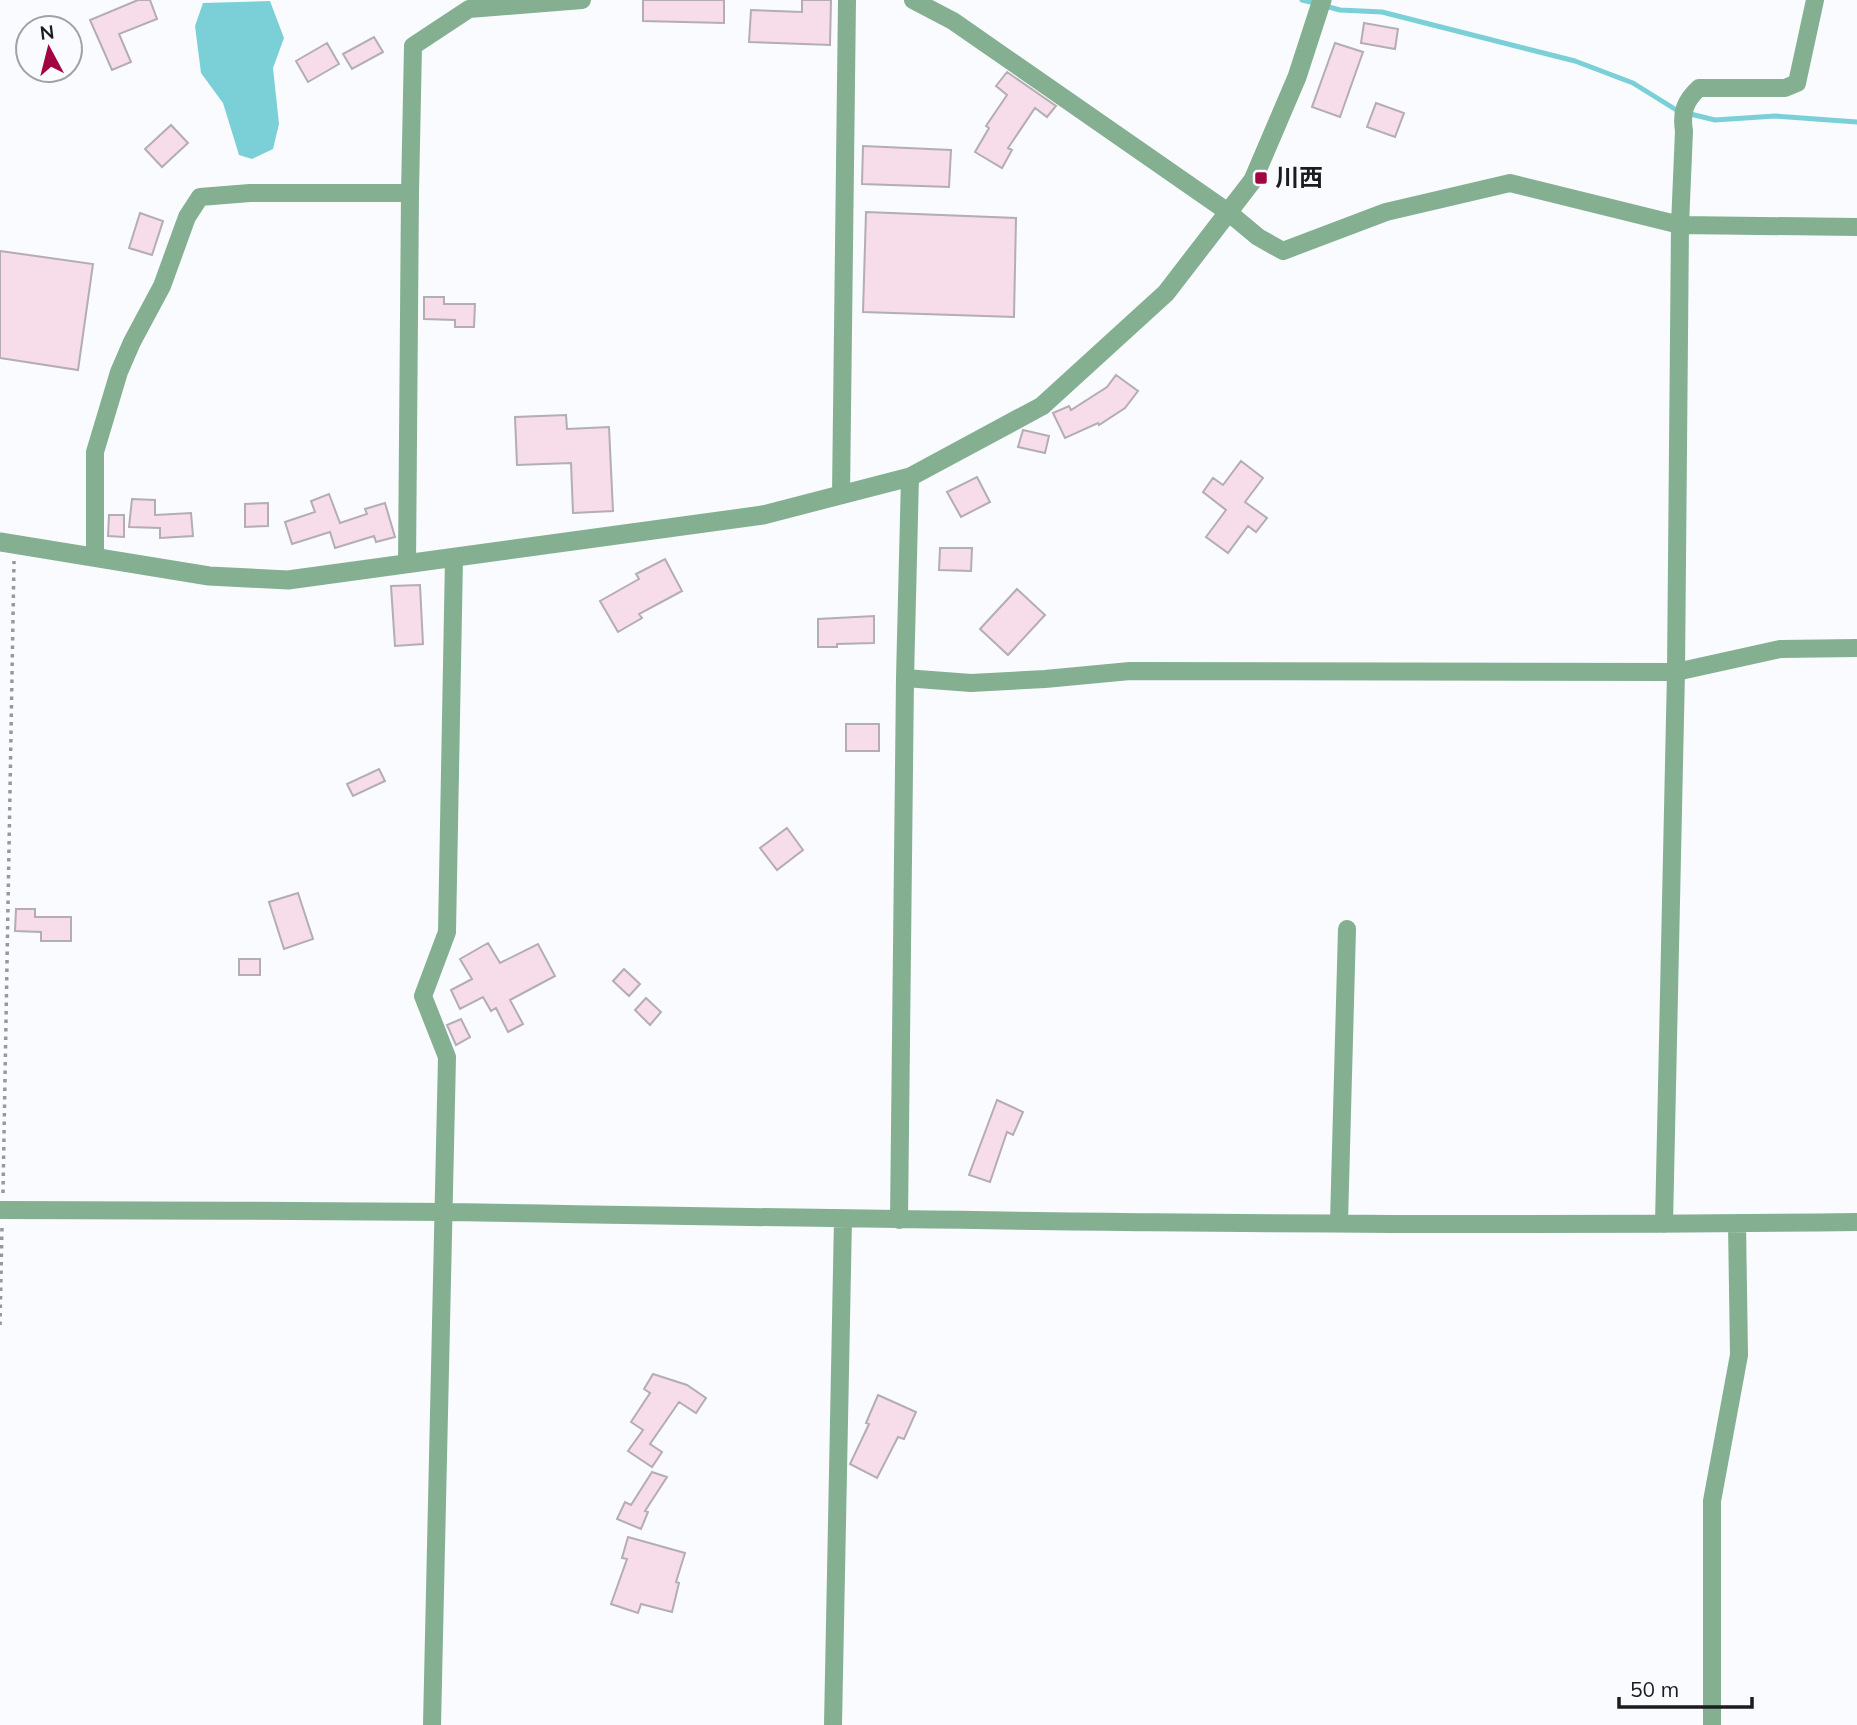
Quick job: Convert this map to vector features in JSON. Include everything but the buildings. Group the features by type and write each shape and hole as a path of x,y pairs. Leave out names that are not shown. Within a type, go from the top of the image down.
{"street":[{"path":"407,564 413,46 469,9 582,0"},
{"path":"841,495 846,0"},
{"path":"913,0 953,21 1228,212 1258,237 1283,251 1386,212 1510,183 1680,225 1857,227"},
{"path":"1664,1224 1676,672 1680,225 1684,131 1682,118 1687,100 1699,88 1785,88 1797,83 1815,0"},
{"path":"7,543 209,576 288,580 763,515 910,477 1042,406 1166,293 1252,180 1297,77 1320,8"},
{"path":"95,556 95,452 119,372 162,286 187,218 200,197 250,193 410,192"},
{"path":"898,1220 910,477"},
{"path":"432,1725 447,1057 423,996 447,932 454,558"},
{"path":"905,678 971,683 1130,671 1676,672 1780,649 1857,648"},
{"path":"1339,1222 1347,929"},
{"path":"1,1210 443,1212 898,1220 1664,1224 1857,1222"},
{"path":"833,1725 843,1219"},
{"path":"1712,1725 1712,1501 1739,1355 1737,1223"}],"path":[{"path":"0,1325 7,543"}],"water":[{"path":"270,1 284,38 273,68 279,124 273,149 252,159 239,155 223,103 201,73 195,26 203,3"}],"waterway":[{"path":"1302,0 1315,3"},
{"path":"1325,6 1340,10 1382,12 1575,61 1633,83 1678,111 1715,120 1775,116 1857,122"}],"place":[{"name":"川西","path":"1261,178"}]}
